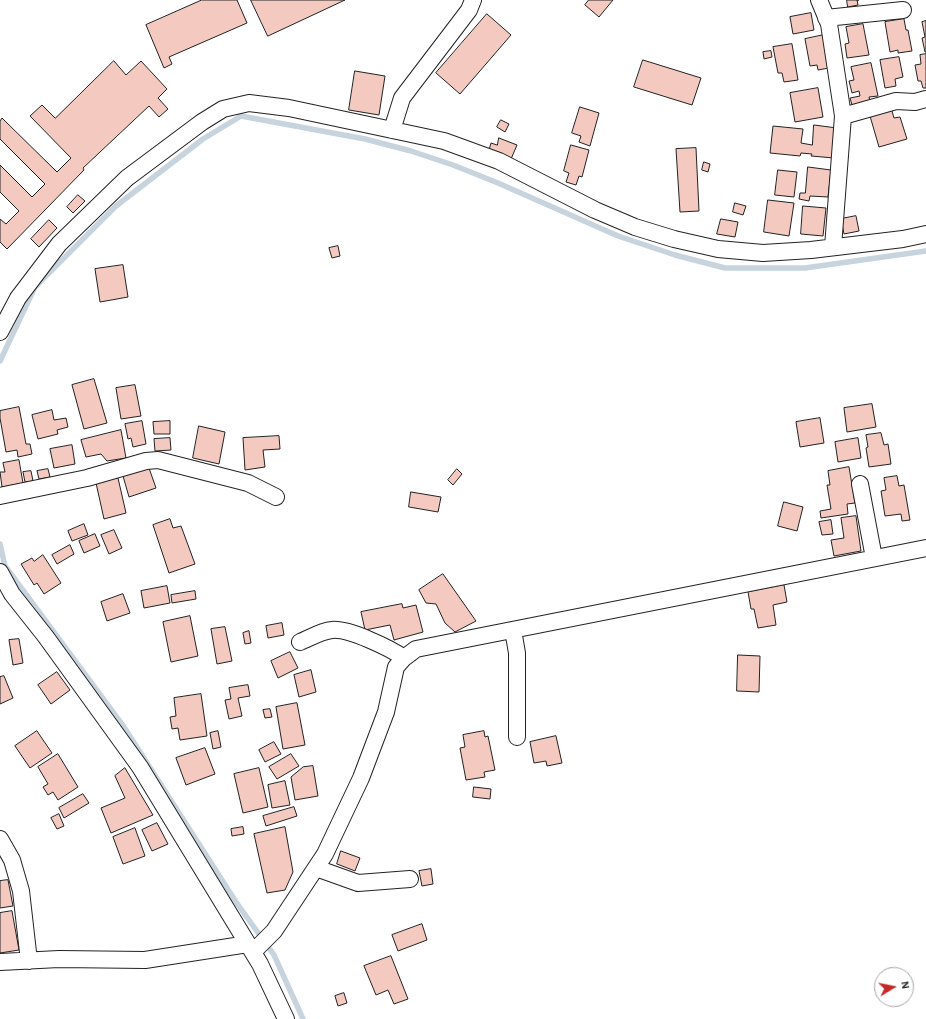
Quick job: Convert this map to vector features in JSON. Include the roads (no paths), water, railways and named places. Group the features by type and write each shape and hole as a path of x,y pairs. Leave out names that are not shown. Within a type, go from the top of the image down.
{"street":[{"path":"392,130 402,98 469,10 473,0"},
{"path":"819,0 829,24 843,116 833,247"},
{"path":"826,18 903,10"},
{"path":"843,116 896,101 915,102 926,99"},
{"path":"0,332 18,298 59,244 127,178 202,122 223,109 249,103 289,108 444,141 499,161 595,210 635,227 674,239 718,249 763,253 903,239 926,234"},
{"path":"0,496 87,478 146,461 158,460 248,483 276,497"},
{"path":"860,484 874,558"},
{"path":"0,962 59,959 145,960 253,948 274,931 325,854 361,778 386,712 396,667 404,658 416,649 926,548"},
{"path":"1,575 12,594 46,637 140,767 253,948 286,1019"},
{"path":"300,642 325,631 340,630 392,650 404,658"},
{"path":"513,630 517,654 517,737"},
{"path":"0,838 15,867 21,892 29,961"},
{"path":"316,868 358,883 410,879"}],"waterway":[{"path":"0,361 35,287 116,206 203,139 241,116 365,139 411,151 453,165 498,183 618,236 675,255 725,268 805,268 926,251"},
{"path":"0,544 5,566 124,727 236,902 274,955 303,1019"}]}
